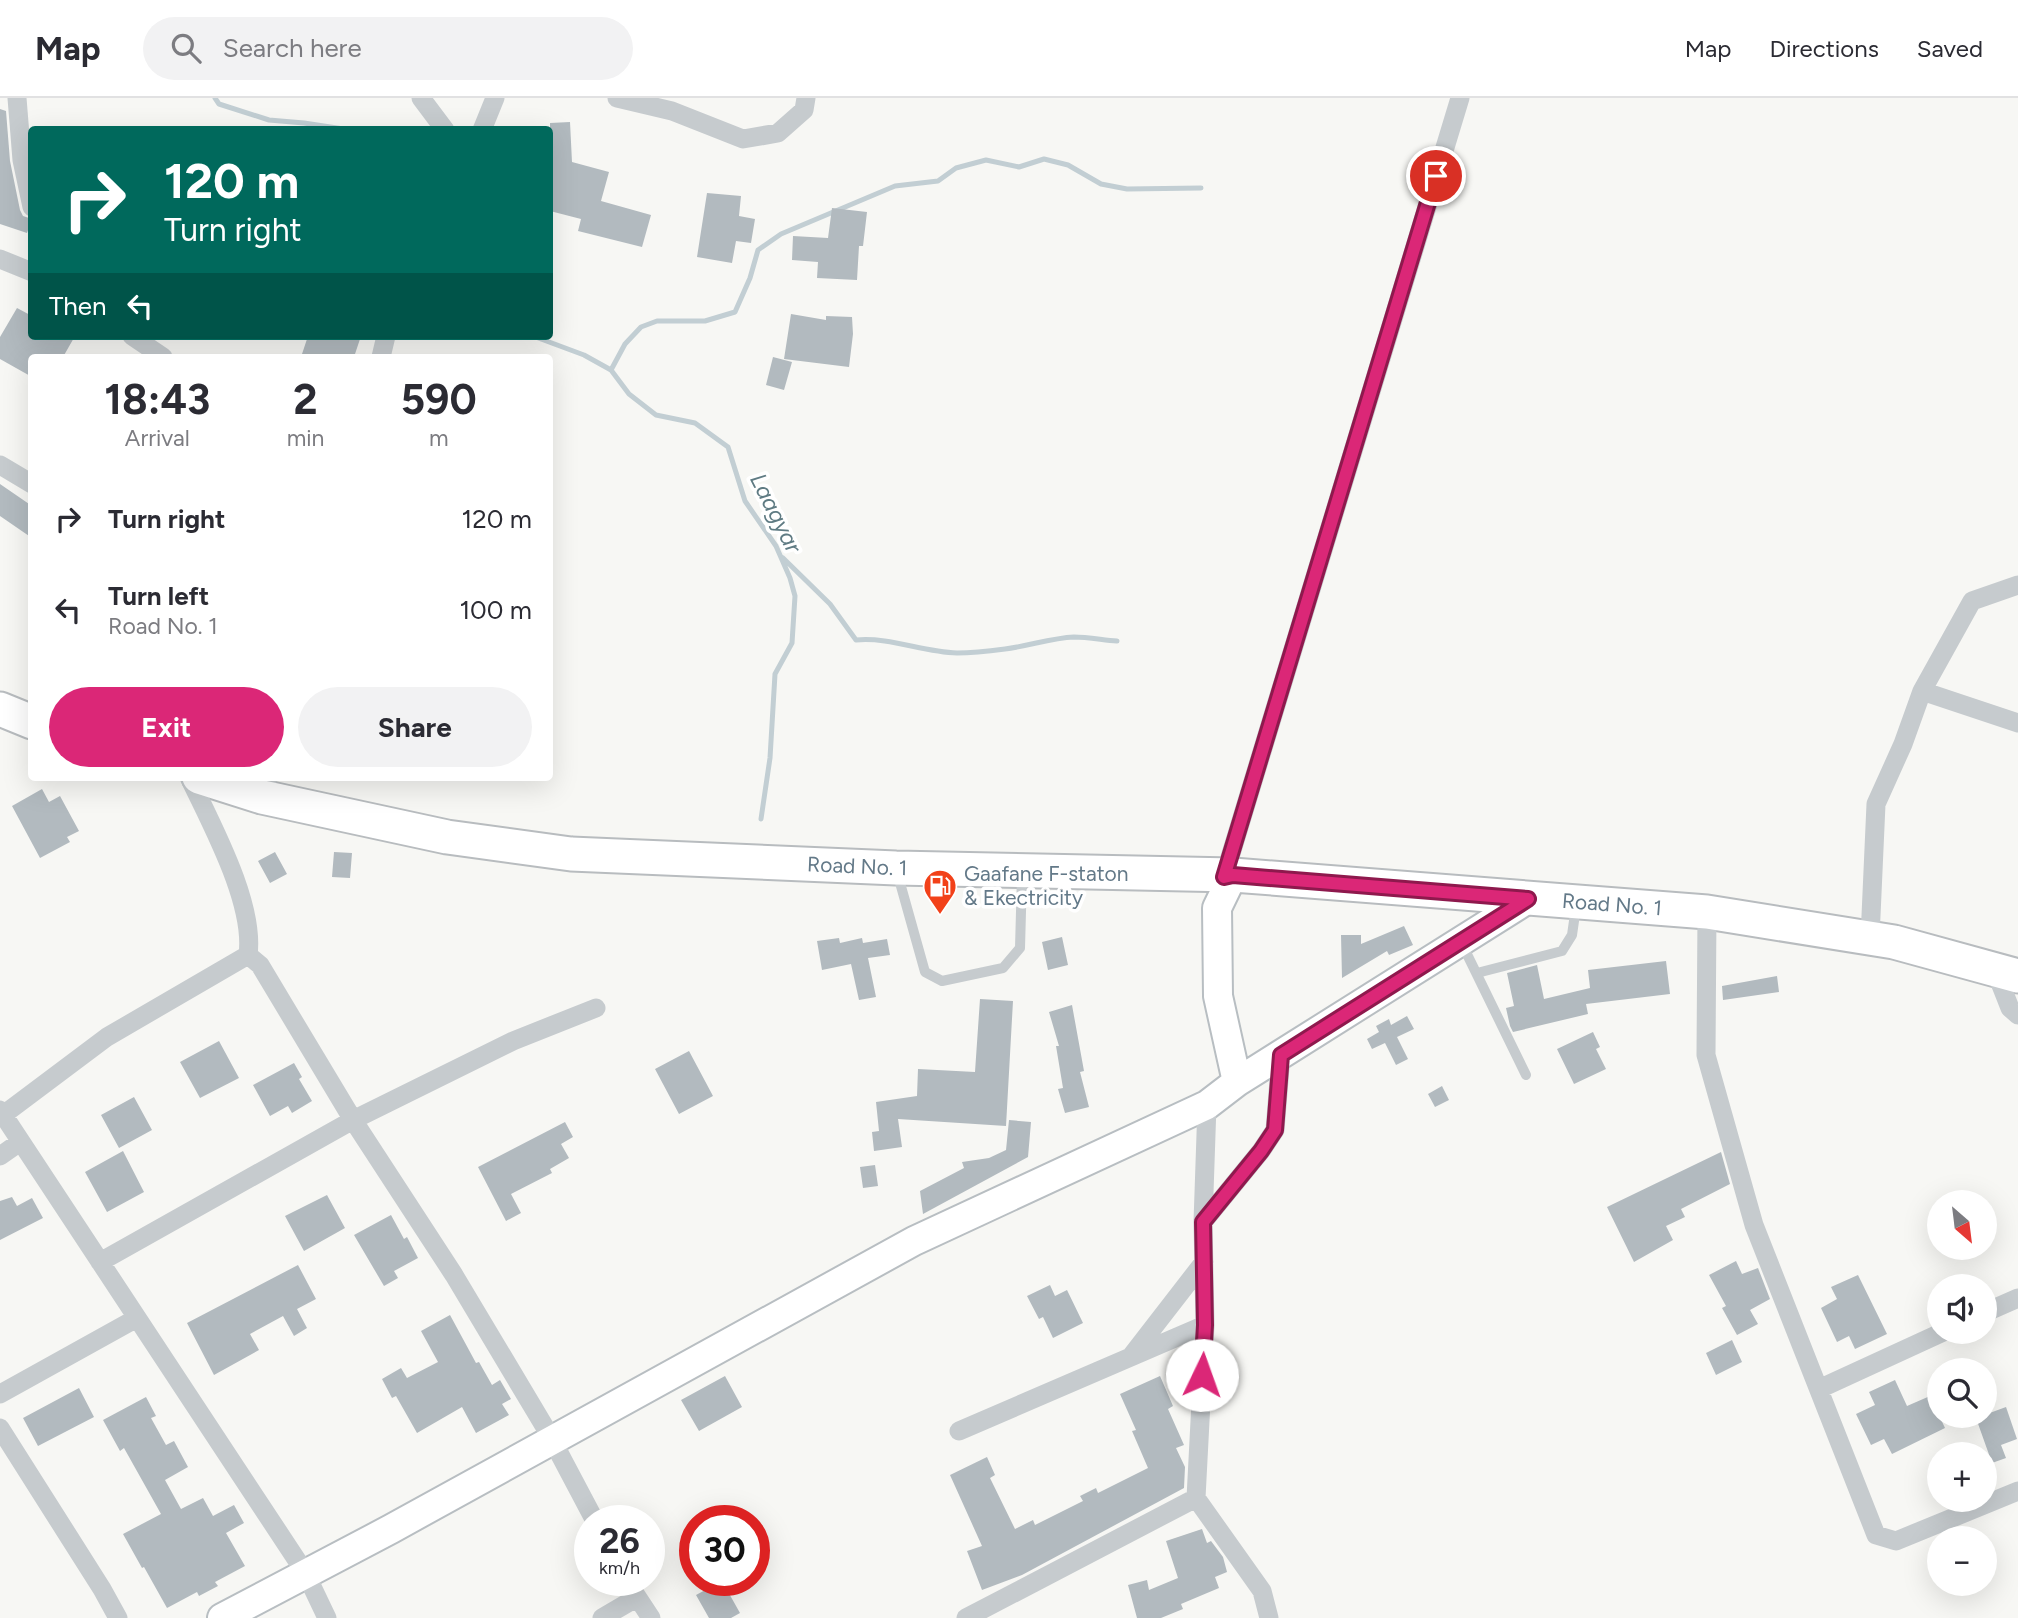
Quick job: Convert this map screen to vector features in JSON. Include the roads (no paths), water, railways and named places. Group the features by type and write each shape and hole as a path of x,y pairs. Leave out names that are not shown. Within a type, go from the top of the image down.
{"highway":[{"path":"0,709 28,720"},
{"name":"Road No. 1","path":"225,781 265,787 447,837 571,854 896,868 1229,876 1707,912 1894,942 2006,973"}],"main road":[{"path":"1229,876 1217,908 1218,996 1237,1082"},
{"path":"222,1618 552,1441 914,1241 1208,1105 1237,1082 1528,899"}],"street":[{"path":"18,98 22,160 28,188"},
{"path":"421,98 442,126"},
{"path":"484,126 495,98"},
{"path":"617,98 672,111 743,139 778,133 804,110 806,98"},
{"path":"1229,876 1460,98"},
{"path":"0,260 28,270"},
{"path":"138,340 159,354"},
{"path":"0,465 28,482"},
{"path":"1870,938 1876,804 1903,744 1922,691 1972,601 2018,585"},
{"path":"1922,691 2018,723"},
{"path":"191,781 235,877 250,941 248,954"},
{"path":"1707,912 1706,1055 1754,1225 1876,1535 1896,1541 2018,1490"},
{"path":"248,954 107,1037 1,1113 306,1574 327,1618"},
{"path":"248,954 260,965 354,1120 454,1275 552,1441 586,1505"},
{"path":"2006,973 2010,1008 2018,1015"},
{"path":"100,1262 354,1120 513,1041 596,1008"},
{"path":"1203,1222 1275,1130 1281,1055"},
{"path":"1208,1105 1203,1222 1205,1325 1196,1498 1262,1591 1269,1618"},
{"path":"0,1156 20,1142"},
{"path":"1129,1358 1204,1262"},
{"path":"1997,1307 2018,1298"},
{"path":"0,1394 137,1318"},
{"path":"959,1431 1205,1325"},
{"path":"1819,1389 1927,1340"},
{"path":"0,1428 102,1588 118,1618"},
{"path":"965,1618 1196,1498"},
{"path":"602,1618 636,1598 651,1618"}],"lane":[{"path":"896,868 925,972 942,981 1003,968 1020,948 1022,871"},
{"path":"1477,973 1562,951 1572,935 1577,903"},
{"path":"1461,940 1525,1075"}],"waterway":[{"name":"Laagyar","path":"215,98 219,104 269,120 324,126"},
{"path":"611,370 625,344 641,327 657,321 705,321 735,312 750,278 758,250 781,234 895,186 938,181 956,168 986,160 1019,167 1044,159 1068,165 1101,184 1127,189 1201,188"},
{"name":"Laagyar","path":"544,340 584,355 611,370 629,394 656,415 695,423 728,447 745,501 776,546 795,596 792,643 775,674 770,758 761,819"},
{"path":"783,558 830,604 856,640 882,641 957,653 1005,649 1074,637 1117,641"}],"place":[{"name":"Gaafane F-staton & Ekectricity","path":"940,916"}]}
